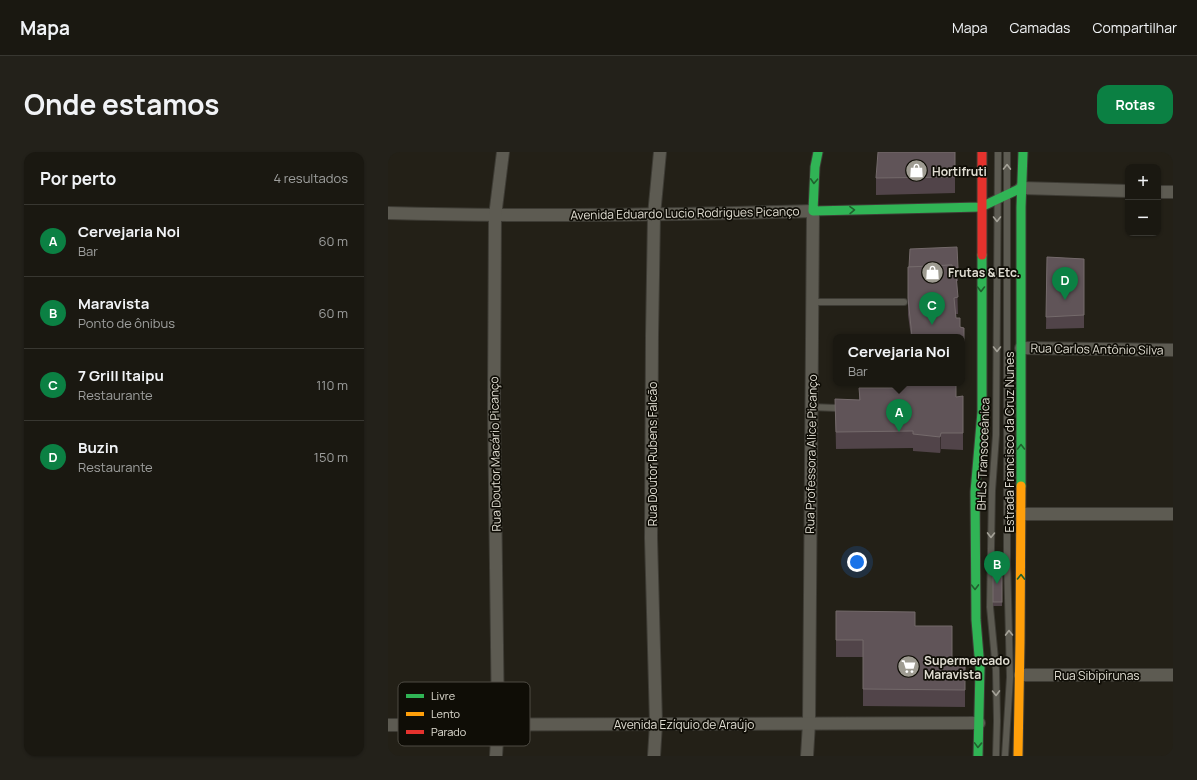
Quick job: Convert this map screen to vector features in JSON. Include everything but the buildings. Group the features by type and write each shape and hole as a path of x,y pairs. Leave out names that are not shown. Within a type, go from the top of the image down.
{"main road":[{"name":"Rua Professora Alice Picanço","path":"813,211 815,167 818,152"},
{"path":"978,756 980,668 976,620 975,492 982,412 982,152"},
{"name":"Estrada Francisco da Cruz Nunes","path":"1018,756 1023,264 1021,188 1023,152"},
{"path":"981,207 1021,188"},
{"name":"Avenida Eduardo Lucio Rodrigues Picanço","path":"813,211 981,207"}],"street":[{"name":"Rua Doutor Macário Picanço","path":"497,682 494,409 495,216 503,152"},
{"name":"Rua Doutor Rubens Falcão","path":"654,756 656,724 651,538 654,215 660,152"},
{"path":"1021,188 1125,191"},
{"path":"1161,192 1173,192"},
{"name":"Avenida Eduardo Lucio Rodrigues Picanço","path":"388,213 495,216 654,215 813,211"},
{"name":"Rua Professora Alice Picanço","path":"807,756 809,723 813,211"},
{"name":"Rua Carlos Antônio Silva","path":"1021,348 1173,350"},
{"path":"1021,514 1173,514"},
{"name":"Rua Sibipirunas","path":"1020,675 1173,675"},
{"name":"Avenida Ezíquio de Araújo","path":"530,724 979,723"},
{"name":"Avenida Ezíquio de Araújo","path":"388,725 398,725"},
{"name":"Rua Doutor Macário Picanço","path":"496,756 497,746"}],"lane":[{"name":"BHLS Transoceânica","path":"996,756 996,670 990,607 992,491 996,435 998,152"},
{"name":"BHLS Transoceânica","path":"1005,756 1010,677 1007,559 1008,152"},
{"path":"812,302 904,302"},
{"path":"812,407 836,408 848,403"}],"traffic: fast":[{"path":"818,152 815,167 813,211 981,207 1021,188"},
{"path":"1021,486 1021,207 1023,152"},
{"path":"978,756 980,668 976,620 975,492 982,412 982,255"}],"traffic: slow":[{"path":"1018,756 1021,486"}],"traffic: jam":[{"path":"982,152 982,255"}],"place":[{"name":"Hortifruti","path":"916,171"},
{"name":"Frutas & Etc.","path":"933,272"},
{"name":"Buzin","path":"1065,300"},
{"name":"7 Grill Itaipu","path":"932,325"},
{"name":"Cervejaria Noi","path":"899,432"},
{"name":"Maravista","path":"997,584"},
{"name":"Supermercado Maravista","path":"908,667"}]}
